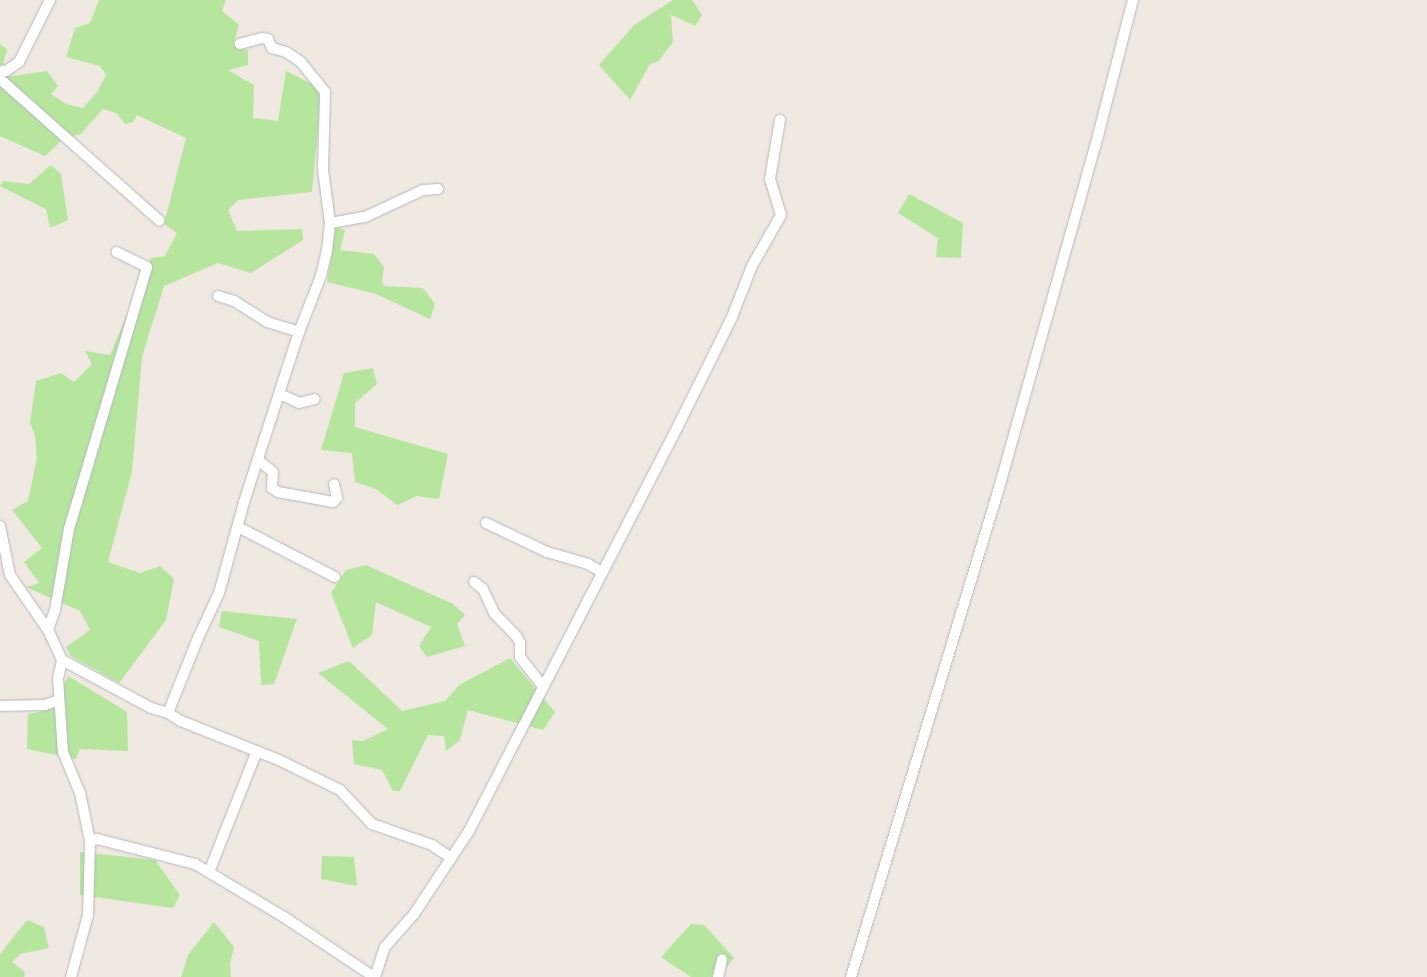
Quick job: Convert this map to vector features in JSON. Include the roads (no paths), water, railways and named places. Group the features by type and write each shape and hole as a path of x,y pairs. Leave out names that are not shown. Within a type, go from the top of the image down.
{"street":[{"path":"0,70 6,71 19,62 50,0"},
{"path":"851,977 1001,478 1098,136 1133,0"},
{"path":"168,713 198,638 213,609 258,460 299,332 321,276 327,251 330,223 323,170 325,92 302,62 286,52 272,48 268,39 262,38 240,44"},
{"path":"0,79 158,220"},
{"path":"90,841 97,839 195,864 284,917 375,977 385,948 414,914 469,831 678,426 732,317 752,266 781,215 770,179 780,120"},
{"path":"330,223 365,217 423,190 438,189"},
{"path":"48,630 55,610 69,529 147,267 116,252"},
{"path":"218,296 234,301 267,322 299,332"},
{"path":"280,394 298,403 315,399"},
{"path":"258,460 273,472 272,488 278,492 333,502 337,498 334,484"},
{"path":"486,523 547,552 588,564 602,572"},
{"path":"0,526 10,575 48,630 62,660 151,708 168,713 181,721 257,751 340,790 372,824 432,845 452,858"},
{"path":"238,527 335,577"},
{"path":"474,582 483,589 494,613 517,636 520,643 520,657 543,686"},
{"path":"62,660 58,679 63,752 80,793 90,841 88,915 71,977"},
{"path":"0,706 45,705 59,700"},
{"path":"209,872 257,751"},
{"path":"718,977 722,959"}]}
